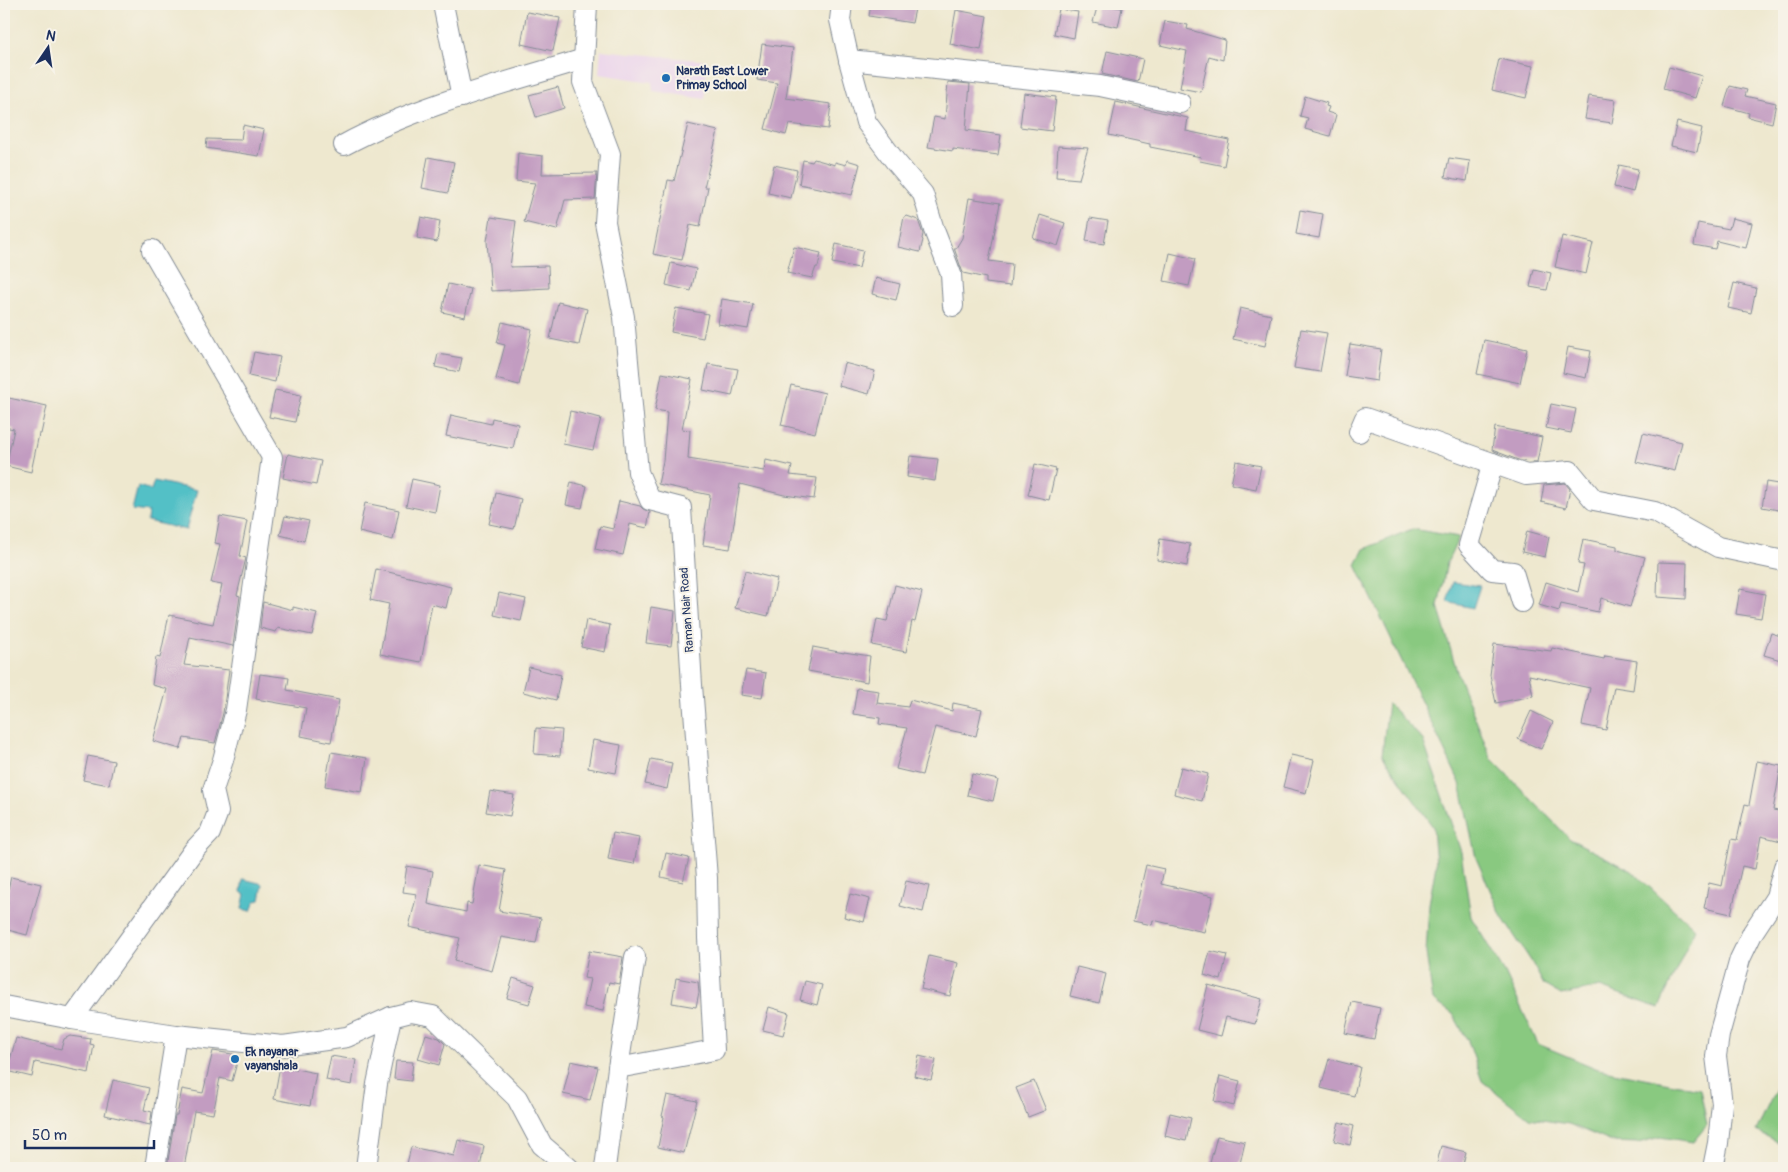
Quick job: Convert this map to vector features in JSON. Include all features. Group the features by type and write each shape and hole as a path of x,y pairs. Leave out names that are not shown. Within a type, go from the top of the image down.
{"street":[{"path":"443,4 462,97"},
{"name":"Raman Nair Road","path":"587,4 583,82 610,154 605,222 624,317 638,472 650,500 680,508 708,878 708,938 714,1050 618,1068"},
{"path":"842,4 840,20 866,122 923,194 950,274 953,306"},
{"path":"344,145 372,130 462,97 584,59"},
{"path":"849,60 1100,86 1180,102"},
{"path":"72,1019 194,850 210,833 218,812 212,790 223,760 236,710 272,457 152,250"},
{"path":"1359,432 1365,418 1526,475 1570,471 1594,500 1655,512 1718,547 1784,561"},
{"path":"1493,463 1469,545 1492,570 1513,572 1522,602"},
{"path":"1713,1168 1722,1104 1716,1056 1719,1035 1740,959 1753,932 1776,897 1784,867"},
{"path":"605,1168 635,957"},
{"path":"4,1006 72,1019 176,1035 283,1046 348,1037 391,1017 411,1012 433,1016 517,1098 542,1145 569,1168"},
{"path":"366,1168 378,1084 391,1017"},
{"path":"155,1168 176,1035"}],"shaded area":[{"name":"Narath East Lower Primay School","path":"601,50 707,61 705,99 653,91 652,82 599,74"}],"green space":[{"path":"1412,529 1459,537 1447,563 1438,606 1458,675 1491,758 1570,839 1632,871 1695,929 1659,1008 1600,987 1561,995 1544,985 1531,961 1502,917 1476,858 1460,783 1356,565 1364,549"},
{"path":"1388,703 1423,740 1461,852 1471,917 1505,973 1538,1044 1598,1069 1700,1089 1707,1125 1693,1142 1660,1137 1638,1143 1612,1142 1569,1124 1529,1118 1482,1081 1468,1041 1453,1014 1433,1000 1426,953 1429,904 1436,865 1433,827 1382,755"},
{"path":"1784,1072 1784,1145 1756,1131"}],"water":[{"path":"154,481 197,490 186,530 147,521 148,512 132,510 138,486 151,490"},
{"path":"1453,582 1480,586 1473,608 1447,602"},
{"path":"243,879 263,884 260,900 255,901 251,911 242,909 245,894 241,892"}],"building":[{"path":"871,4 916,4 912,23 869,16"},
{"path":"1098,4 1122,8 1118,27 1093,22"},
{"path":"1059,9 1078,12 1074,38 1054,34"},
{"path":"956,10 987,16 981,50 950,44"},
{"path":"527,12 560,18 553,51 521,44"},
{"path":"1165,21 1188,25 1187,29 1225,40 1223,60 1209,56 1201,92 1180,88 1187,51 1160,45"},
{"path":"762,44 793,48 786,98 831,104 828,129 789,124 786,135 765,129 777,83 757,80"},
{"path":"1107,51 1143,59 1138,82 1102,74"},
{"path":"1499,59 1533,66 1526,98 1492,90"},
{"path":"1669,67 1702,76 1695,98 1663,89"},
{"path":"948,82 970,84 966,130 1001,135 998,155 928,147 934,117 945,119"},
{"path":"1730,86 1747,90 1745,96 1776,103 1772,123 1748,117 1749,113 1724,106"},
{"path":"558,87 564,108 536,117 529,95"},
{"path":"1024,93 1056,97 1052,131 1020,127"},
{"path":"1305,96 1327,103 1326,106 1329,107 1327,112 1336,115 1330,136 1305,129 1308,118 1300,116"},
{"path":"1589,96 1616,100 1612,123 1585,119"},
{"path":"1116,102 1188,118 1186,131 1229,140 1224,166 1200,161 1201,157 1150,147 1150,144 1109,135"},
{"path":"1677,122 1702,128 1697,152 1671,146"},
{"path":"688,124 718,131 704,187 708,187 700,227 690,225 682,260 653,254 668,180 674,181"},
{"path":"243,125 264,130 259,156 206,148 207,139 241,140"},
{"path":"1058,146 1088,148 1079,179 1056,177"},
{"path":"518,153 543,156 542,174 597,173 595,199 565,200 557,230 524,222 535,183 516,181"},
{"path":"428,157 454,162 448,193 422,188"},
{"path":"1449,158 1470,161 1467,181 1445,177"},
{"path":"814,159 835,165 835,162 846,165 847,160 860,164 852,195 799,184 803,160 812,162"},
{"path":"774,165 797,170 791,198 768,193"},
{"path":"1619,165 1638,169 1633,192 1614,187"},
{"path":"969,198 1000,203 989,261 1012,264 1010,286 986,283 986,278 963,273 954,248 956,248 962,238"},
{"path":"1300,210 1323,214 1319,238 1296,234"},
{"path":"1040,215 1065,223 1058,246 1033,238"},
{"path":"907,216 918,220 923,234 920,252 898,247 904,217"},
{"path":"421,217 440,221 437,242 417,238"},
{"path":"491,217 516,221 510,267 548,266 549,288 491,291 487,241"},
{"path":"1090,218 1108,221 1104,244 1086,241"},
{"path":"1732,218 1752,223 1746,248 1717,241 1715,249 1694,245 1698,223 1729,229"},
{"path":"1562,236 1593,243 1586,274 1555,267"},
{"path":"836,244 863,250 859,268 832,263"},
{"path":"794,247 821,253 818,267 816,267 812,278 787,273"},
{"path":"1170,253 1195,259 1189,286 1164,281"},
{"path":"671,263 696,269 691,291 666,285"},
{"path":"1534,269 1551,273 1547,290 1530,287"},
{"path":"876,278 900,284 896,300 872,294"},
{"path":"1734,283 1756,288 1751,313 1728,308"},
{"path":"448,284 471,289 465,317 442,312"},
{"path":"722,299 753,304 748,329 718,324"},
{"path":"558,302 587,309 579,345 550,339"},
{"path":"676,308 708,314 703,338 671,332"},
{"path":"1240,308 1271,315 1265,346 1233,339"},
{"path":"502,322 532,329 519,385 496,379 505,345 497,343"},
{"path":"1301,329 1327,333 1320,372 1294,368"},
{"path":"1484,340 1527,349 1520,383 1477,374"},
{"path":"1350,344 1381,349 1377,381 1345,376"},
{"path":"1568,347 1591,351 1586,378 1563,373"},
{"path":"254,352 280,357 275,382 249,376"},
{"path":"438,354 462,358 459,372 435,367"},
{"path":"844,363 875,371 869,394 839,386"},
{"path":"708,364 738,369 732,396 703,390"},
{"path":"662,373 692,379 682,429 690,430 688,459 764,471 766,460 792,466 790,475 817,478 814,499 784,495 740,484 730,549 703,545 710,495 658,484 663,461 667,412 655,410"},
{"path":"791,385 825,393 815,433 781,425"},
{"path":"275,390 301,395 295,422 269,417"},
{"path":"4,397 47,406 31,472 6,466 14,429 4,427"},
{"path":"1551,404 1576,409 1571,433 1546,428"},
{"path":"570,411 601,418 593,450 563,444"},
{"path":"451,415 491,424 492,418 518,424 513,449 446,436"},
{"path":"1495,427 1542,437 1537,462 1521,461 1492,450"},
{"path":"1643,433 1682,442 1675,471 1636,462"},
{"path":"288,454 321,461 316,485 283,478"},
{"path":"910,456 938,459 935,481 907,477"},
{"path":"1236,461 1261,466 1256,489 1231,484"},
{"path":"1035,464 1056,469 1049,500 1028,495"},
{"path":"412,479 440,485 435,512 406,506"},
{"path":"571,482 587,486 582,508 566,505"},
{"path":"1766,482 1784,485 1784,511 1762,507"},
{"path":"1565,483 1570,489 1566,508 1541,502 1544,485"},
{"path":"496,493 521,499 514,529 489,524"},
{"path":"619,501 640,506 650,512 647,528 630,524 623,555 595,549 600,526 613,529"},
{"path":"365,503 399,510 393,540 359,532"},
{"path":"220,516 247,521 240,556 246,558 237,595 240,596 233,646 190,637 184,665 229,670 223,713 215,743 184,738 180,749 153,741 167,689 152,685 156,657 160,658 169,615 213,624 222,585 211,583 220,544 215,543"},
{"path":"285,516 309,521 304,541 280,535"},
{"path":"1527,531 1549,537 1545,557 1522,552"},
{"path":"1160,539 1190,544 1187,566 1157,560"},
{"path":"1583,539 1617,546 1617,550 1645,557 1630,607 1601,598 1598,612 1561,604 1559,611 1539,605 1546,582 1578,592 1584,565 1578,564"},
{"path":"1658,562 1687,563 1686,599 1657,597"},
{"path":"376,569 451,587 446,608 432,604 421,662 380,654 389,604 370,600"},
{"path":"745,571 777,579 768,616 735,608"},
{"path":"895,585 922,592 915,622 912,621 906,652 872,645 877,619 887,621"},
{"path":"1740,589 1765,594 1761,618 1736,614"},
{"path":"499,593 526,599 521,621 494,615"},
{"path":"263,602 293,610 293,607 317,613 312,635 278,628 276,632 260,628"},
{"path":"651,607 675,611 671,646 646,643"},
{"path":"586,620 610,625 605,652 581,647"},
{"path":"1771,633 1784,637 1784,661 1764,655"},
{"path":"1494,644 1551,651 1552,648 1604,659 1605,656 1637,661 1633,690 1614,687 1606,730 1582,725 1590,688 1529,675 1533,696 1496,703 1490,675"},
{"path":"813,647 870,656 867,682 808,671"},
{"path":"529,667 561,675 556,700 523,692"},
{"path":"746,670 766,673 762,698 741,695"},
{"path":"260,674 289,678 287,690 339,700 331,742 301,736 306,708 256,699"},
{"path":"857,688 879,691 877,703 908,707 910,700 952,711 953,703 982,709 976,736 935,727 922,775 896,769 907,728 879,724 880,718 853,714"},
{"path":"1531,711 1553,722 1541,749 1518,739"},
{"path":"536,728 562,730 560,756 534,754"},
{"path":"593,740 621,745 616,773 588,768"},
{"path":"331,752 367,758 362,792 325,786"},
{"path":"1291,755 1314,760 1306,793 1283,787"},
{"path":"88,756 114,761 109,785 83,780"},
{"path":"651,759 672,763 667,789 645,784"},
{"path":"1757,761 1781,766 1773,810 1784,812 1781,841 1761,836 1755,869 1742,866 1731,914 1704,908 1709,883 1722,886 1731,839 1737,840 1745,804 1749,805"},
{"path":"1181,767 1208,774 1202,801 1174,794"},
{"path":"972,774 998,780 993,801 967,795"},
{"path":"490,791 514,795 510,816 486,812"},
{"path":"613,833 639,838 634,864 608,859"},
{"path":"666,853 689,858 683,882 661,877"},
{"path":"479,865 506,870 499,911 541,918 536,943 501,937 492,971 454,961 460,938 409,927 417,894 403,892 407,866 433,871 428,904 466,912 467,903 472,904"},
{"path":"1146,865 1164,869 1161,884 1213,896 1204,932 1153,920 1152,925 1133,921"},
{"path":"11,877 41,884 27,935 4,929 8,902 5,901"},
{"path":"906,881 929,886 923,912 900,906"},
{"path":"850,894 870,899 864,922 844,917"},
{"path":"589,951 623,957 619,984 609,982 603,1011 584,1007 590,979 584,978"},
{"path":"1210,951 1227,955 1221,980 1204,975"},
{"path":"929,956 958,963 950,996 921,989"},
{"path":"1077,967 1106,974 1099,1003 1070,996"},
{"path":"513,978 535,985 529,1004 507,998"},
{"path":"676,978 698,982 699,992 696,1007 672,1003"},
{"path":"805,981 822,985 817,1005 800,1000"},
{"path":"1208,985 1262,999 1255,1024 1226,1017 1221,1036 1197,1030"},
{"path":"1352,1002 1380,1008 1374,1039 1345,1033"},
{"path":"769,1007 789,1013 783,1035 763,1030"},
{"path":"426,1034 439,1038 445,1044 439,1065 418,1059"},
{"path":"70,1036 91,1039 90,1044 94,1045 89,1073 35,1062 32,1077 7,1071 16,1038 61,1049 64,1039"},
{"path":"213,1051 239,1055 232,1081 220,1078 213,1114 194,1111 184,1168 167,1168 175,1115 177,1115 182,1089 203,1093"},
{"path":"331,1056 356,1060 352,1085 326,1080"},
{"path":"919,1056 936,1060 931,1080 914,1076"},
{"path":"1329,1059 1360,1067 1354,1096 1321,1088"},
{"path":"396,1061 413,1062 411,1081 394,1079"},
{"path":"571,1061 598,1067 590,1100 563,1094"},
{"path":"280,1066 316,1073 310,1106 274,1099"},
{"path":"1220,1076 1240,1081 1234,1106 1214,1101"},
{"path":"113,1080 149,1088 144,1110 152,1112 150,1125 105,1115"},
{"path":"1034,1081 1046,1110 1028,1117 1016,1088"},
{"path":"667,1095 697,1101 684,1153 658,1147"},
{"path":"1170,1113 1191,1118 1186,1141 1165,1136"},
{"path":"1339,1122 1354,1126 1350,1145 1334,1141"},
{"path":"1217,1136 1245,1142 1239,1168 1230,1168 1210,1163"},
{"path":"458,1140 484,1146 480,1168 406,1168 411,1147 454,1156"},
{"path":"1441,1146 1466,1152 1462,1168 1436,1168"}],"place":[{"name":"Narath East Lower Primay School","path":"666,78"},
{"name":"Ek nayanar vayanshala","path":"235,1059"}]}
